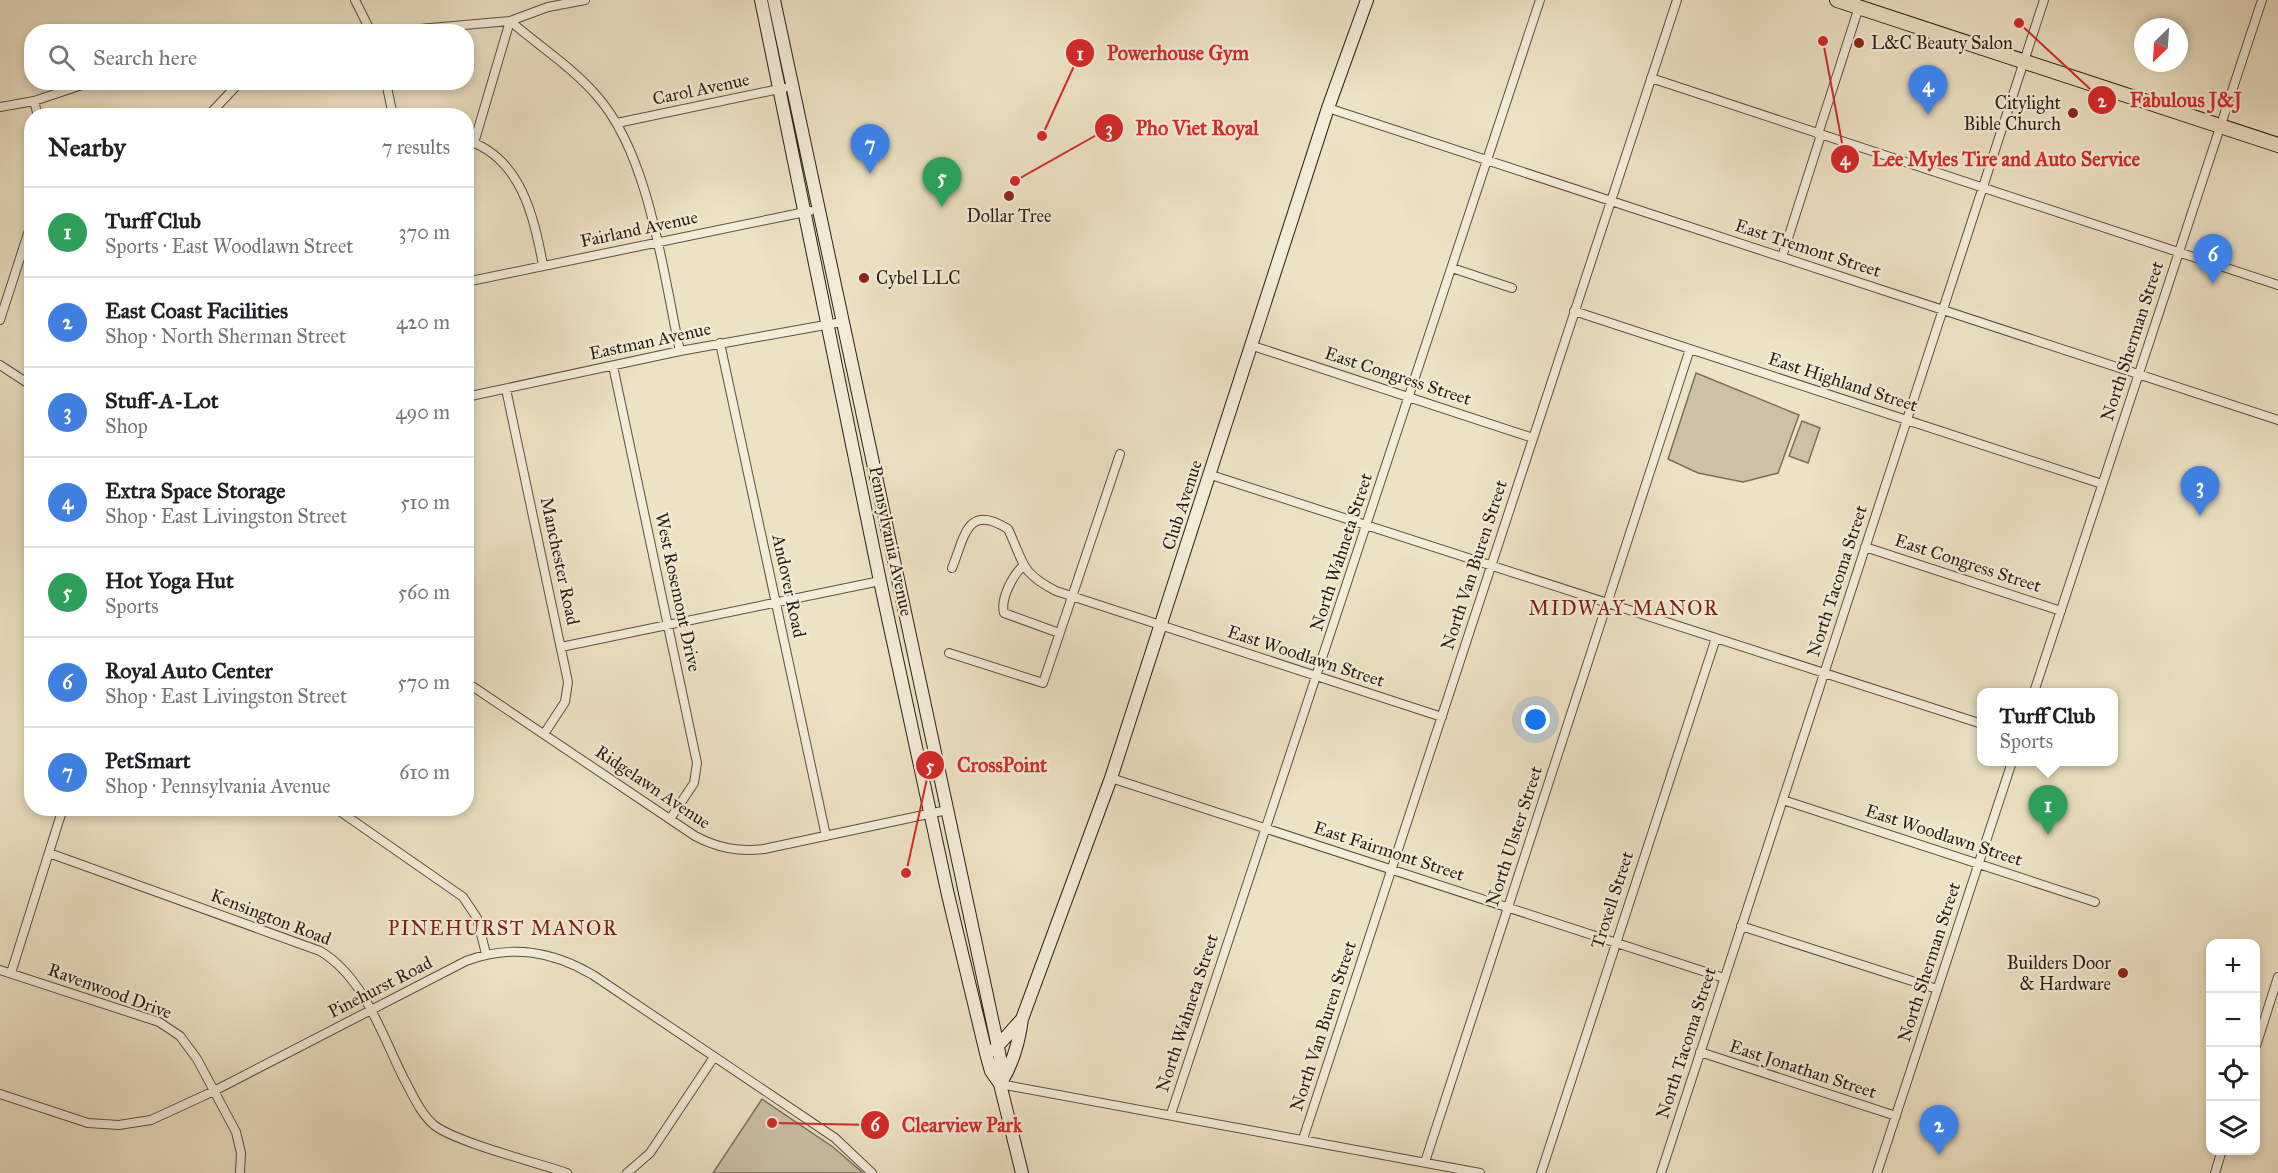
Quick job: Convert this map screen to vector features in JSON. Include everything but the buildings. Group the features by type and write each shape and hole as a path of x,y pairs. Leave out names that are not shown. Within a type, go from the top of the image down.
{"main road":[{"path":"1837,0 1863,5 2023,62 2278,145"}],"street":[{"path":"354,0 367,24"},
{"path":"474,24 510,21 548,7 585,0"},
{"name":"Pennsylvania Avenue","path":"761,0 819,210 998,1047 1002,1069 1000,1084"},
{"name":"Pennsylvania Avenue","path":"774,0 804,212 880,581 987,1057 991,1071 1000,1084 1022,1173"},
{"name":"Club Avenue","path":"1000,1084 1020,1039 1022,1019 1112,778 1328,108 1367,0"},
{"name":"North Wahneta Street","path":"1171,1114 1540,0"},
{"name":"North Van Buren Street","path":"1303,1139 1677,0"},
{"name":"North Tacoma Street","path":"1661,1173 2044,0"},
{"name":"North Sherman Street","path":"2036,688 2262,0"},
{"path":"1782,257 1863,5"},
{"path":"510,21 587,84 617,123 638,170 680,351"},
{"path":"474,130 510,21"},
{"path":"1651,78 2278,285"},
{"name":"Carol Avenue","path":"617,123 786,88"},
{"path":"0,107 34,101 67,90"},
{"path":"216,108 232,90"},
{"path":"388,90 391,108"},
{"path":"34,101 36,108"},
{"name":"East Tremont Street","path":"1328,108 2278,420"},
{"path":"474,145 501,163 522,189 533,216 543,265"},
{"name":"Fairland Avenue","path":"474,280 656,241 819,210"},
{"path":"0,320 24,247"},
{"path":"1452,268 1512,288"},
{"name":"East Highland Street","path":"1574,311 2102,484"},
{"name":"Eastman Avenue","path":"474,395 720,343 842,322"},
{"name":"Andover Road","path":"720,343 825,836"},
{"name":"East Congress Street","path":"1253,346 1533,438"},
{"name":"North Ulster Street","path":"1425,1162 1690,349"},
{"path":"0,365 24,381"},
{"name":"West Rosemont Drive","path":"613,366 697,763 694,783 670,819"},
{"name":"Manchester Road","path":"506,389 561,647 568,692 565,702 544,734"},
{"path":"949,653 1043,683 1120,454"},
{"path":"1211,475 1977,721"},
{"path":"952,568 969,524 978,519 991,520 1008,529 1023,566 1014,574 1002,609 1004,613 1059,633"},
{"name":"East Congress Street","path":"1865,547 2061,611"},
{"name":"East Woodlawn Street","path":"1023,566 1045,585 1072,596 1442,717"},
{"path":"561,647 880,581"},
{"name":"Troxell Street","path":"1540,1173 1716,638"},
{"name":"Ridgelawn Avenue","path":"474,687 709,844 732,850 764,849 947,810"},
{"name":"North Sherman Street","path":"1877,1173 2011,766"},
{"name":"East Fairmont Street","path":"1112,778 1724,978"},
{"name":"East Woodlawn Street","path":"1783,800 2096,902"},
{"path":"11,973 61,816"},
{"path":"347,816 464,897 477,918 486,954"},
{"name":"Kensington Road","path":"49,853 320,951 343,967 353,979 416,1102 433,1124 452,1135 567,1173"},
{"path":"1741,926 1937,989"},
{"name":"Pinehurst Road","path":"0,1094 88,1123 119,1125 157,1118 466,962 486,954 508,951 538,952 575,964 835,1138 872,1173"},
{"name":"Ravenwood Drive","path":"0,970 170,1028 192,1049 236,1132 241,1153 240,1173"},
{"path":"2260,1033 2278,977"},
{"name":"Club Avenue","path":"987,1057 1022,1019"},
{"name":"East Jonathan Street","path":"1700,1052 1896,1116"},
{"path":"627,1173 650,1153 714,1057"},
{"path":"1000,1084 1480,1173"},
{"path":"2215,1173 2220,1155"}],"shaded area":[{"path":"1696,373 1799,415 1778,473 1743,482 1698,473 1668,459"},
{"path":"1802,421 1820,428 1808,463 1789,456"},
{"path":"762,1099 833,1147 863,1173 713,1173"}],"place":[{"name":"Fabulous J&J","path":"2019,23"},
{"name":"Lee Myles Tire and Auto Service","path":"1823,41"},
{"name":"L&C Beauty Salon","path":"1859,43"},
{"name":"Citylight Bible Church","path":"2073,113"},
{"name":"Extra Space Storage","path":"1928,115"},
{"name":"Powerhouse Gym","path":"1042,136"},
{"name":"PetSmart","path":"870,174"},
{"name":"Pho Viet Royal","path":"1015,181"},
{"name":"Dollar Tree","path":"1009,196"},
{"name":"Hot Yoga Hut","path":"942,207"},
{"name":"Cybel LLC","path":"864,278"},
{"name":"Royal Auto Center","path":"2213,284"},
{"name":"Stuff-A-Lot","path":"2200,516"},
{"name":"Turff Club","path":"2048,835"},
{"name":"CrossPoint","path":"906,873"},
{"name":"Builders Door & Hardware","path":"2123,973"},
{"name":"Clearview Park","path":"772,1123"},
{"name":"East Coast Facilities","path":"1939,1155"}],"district":[{"name":"MIDWAY MANOR","path":"1624,608"},
{"name":"PINEHURST MANOR","path":"503,928"}]}
